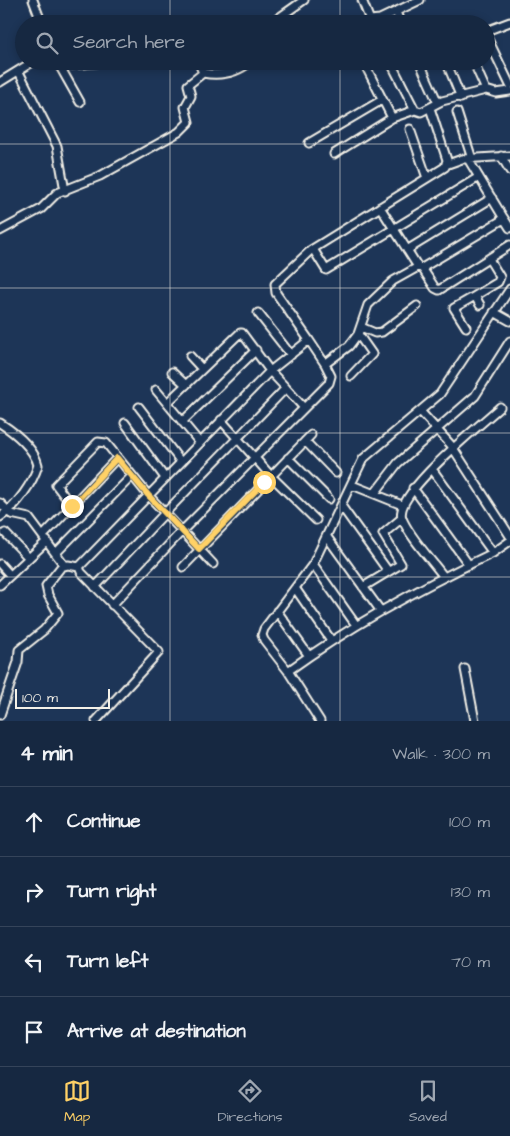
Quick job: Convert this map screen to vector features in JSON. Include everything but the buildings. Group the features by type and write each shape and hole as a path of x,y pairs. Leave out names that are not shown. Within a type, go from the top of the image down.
{"street":[{"path":"33,0 39,15"},
{"path":"362,0 368,15"},
{"path":"389,15 420,0"},
{"path":"282,15 300,1"},
{"path":"495,28 510,22"},
{"path":"495,53 510,84"},
{"path":"0,82 22,70"},
{"path":"61,70 80,102"},
{"path":"203,73 212,75 228,73 234,70"},
{"path":"367,70 392,118"},
{"path":"395,70 415,110"},
{"path":"423,70 438,103"},
{"path":"450,70 461,98"},
{"path":"477,70 486,90"},
{"path":"19,72 54,140 65,191"},
{"path":"0,231 29,217 49,203 57,193 113,169 179,132 190,122 185,107 191,96 188,85 203,73"},
{"path":"334,154 392,118 415,110 421,112 438,103 486,90 496,94 510,91"},
{"path":"309,143 382,100"},
{"path":"430,108 448,164"},
{"path":"458,112 470,159 510,228"},
{"path":"410,128 427,178"},
{"path":"501,156 510,171"},
{"path":"112,605 329,382 330,376 325,364 276,293 275,284 313,249 448,164 470,159 510,156"},
{"path":"313,249 326,270 479,177"},
{"path":"408,250 492,198"},
{"path":"380,207 430,282 435,288 440,290 510,246"},
{"path":"325,364 349,346 360,331 368,305 393,281 420,268 498,223 503,217"},
{"path":"466,327 454,308 498,282 500,277 489,259"},
{"path":"320,721 262,635 277,611 313,564 363,459 440,394 510,289"},
{"path":"475,296 480,305"},
{"path":"360,331 382,332 417,306"},
{"path":"494,312 510,321"},
{"path":"258,313 291,355"},
{"path":"351,376 372,354 360,331"},
{"path":"168,403 240,332 256,350 270,371 304,408"},
{"path":"79,567 270,371 309,340"},
{"path":"375,493 394,467 475,396 510,341"},
{"path":"182,422 256,350"},
{"path":"190,356 202,369"},
{"path":"172,372 186,385"},
{"path":"96,587 286,388"},
{"path":"156,390 200,443"},
{"path":"139,407 182,462"},
{"path":"444,577 402,518 402,505 413,488 432,469 500,407"},
{"path":"420,411 454,450 510,536"},
{"path":"221,420 271,476 316,520"},
{"path":"0,423 17,437 36,458 38,465 18,500 8,512 0,516"},
{"path":"125,423 165,478"},
{"path":"183,567 311,435"},
{"path":"305,441 336,473"},
{"path":"72,506 56,485 98,442 106,443 148,495 213,564"},
{"path":"0,585 28,558 72,506 117,458"},
{"path":"288,458 329,499"},
{"path":"432,469 494,553"},
{"path":"56,553 132,476"},
{"path":"352,485 402,505"},
{"path":"413,488 469,565"},
{"path":"0,504 8,512 29,518 64,565 79,567"},
{"path":"342,506 388,572"},
{"path":"363,587 401,564 383,534 402,518"},
{"path":"5,533 28,558"},
{"path":"327,537 380,610"},
{"path":"288,671 356,624 444,577 494,553 510,541"},
{"path":"0,564 10,575"},
{"path":"313,564 356,624"},
{"path":"0,715 18,662 19,650 44,630 58,613 48,595 46,586 64,565"},
{"path":"79,567 81,572 158,652 96,721"},
{"path":"295,588 331,640"},
{"path":"277,611 309,656"},
{"path":"465,669 476,721"},
{"path":"0,689 6,696"}],"route":[{"path":"72,506 117,458 148,495 199,549 264,482"}]}
